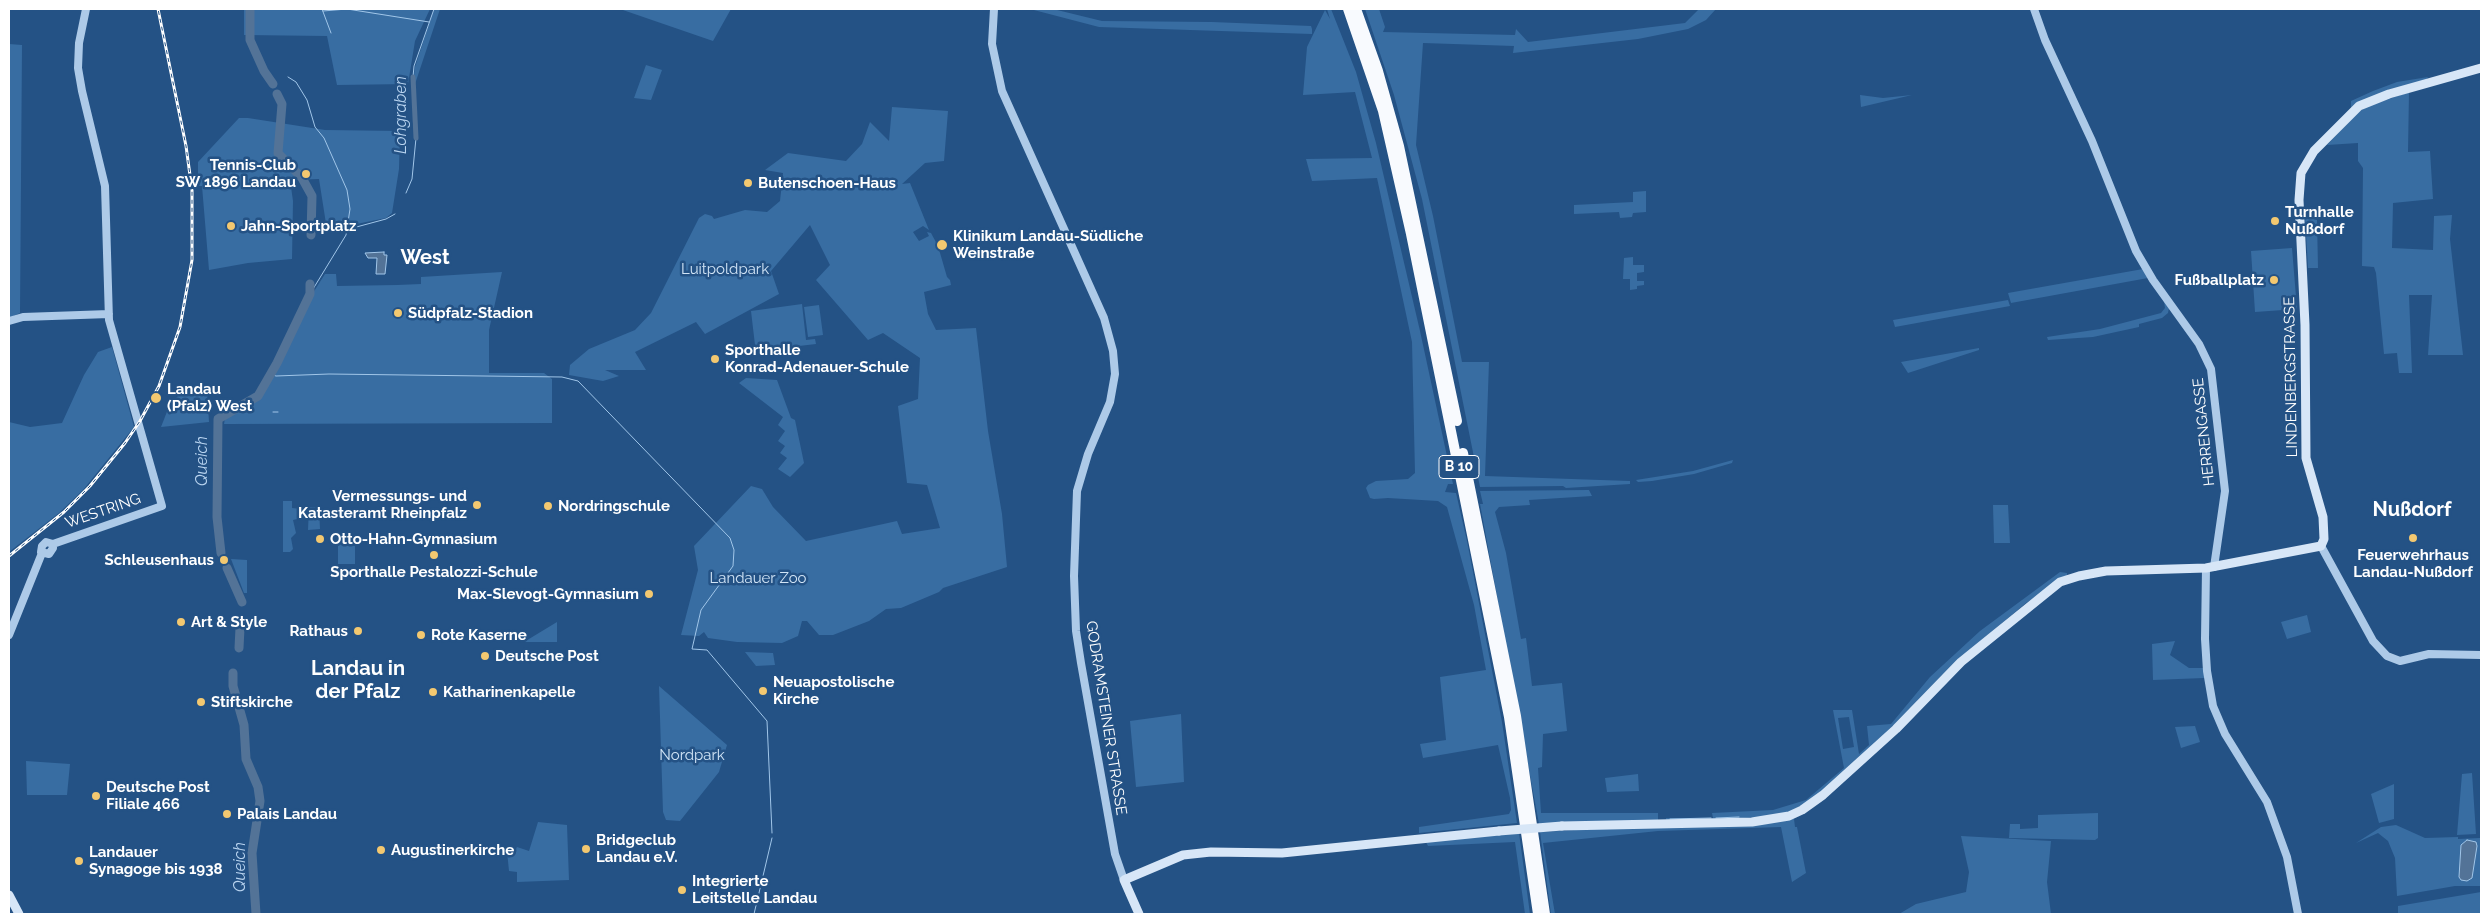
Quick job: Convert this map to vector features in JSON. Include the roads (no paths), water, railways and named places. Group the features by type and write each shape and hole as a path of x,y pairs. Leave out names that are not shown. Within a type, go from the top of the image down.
{"highway":[{"name":"B 10","path":"1348,9 1383,111 1412,234 1507,709 1524,811 1538,914"},
{"name":"B 10","path":"1356,9 1393,120 1417,226 1514,706 1530,801 1545,914"}],"main road":[{"name":"LINDENBERGSTRASSE","path":"2321,546 2324,539 2323,517 2306,458 2306,325 2299,190 2303,169 2310,157 2354,110 2377,98 2481,68"},
{"path":"1139,914 1124,880 1170,859 1192,854 1276,853 1393,840 1562,826 1759,821 1796,813 1824,795 1878,746 1960,662 2060,582 2079,576 2106,572 2210,567 2321,546"},
{"path":"9,895 19,914"}],"street":[{"path":"9,321 23,317 109,314 104,180 78,68 79,43 86,9"},
{"name":"GODRAMSTEINER STRASSE","path":"994,9 992,19 992,51 1002,91 1086,275 1107,326 1113,351 1115,374 1110,402 1088,454 1077,491 1074,591 1077,639 1082,670 1117,864 1124,880"},
{"name":"HERRENGASSE","path":"2034,9 2045,40 2092,141 2130,240 2148,272 2206,355 2214,387 2224,491 2210,567 2205,639 2208,676 2216,715 2225,734 2267,802 2287,857 2298,914"},
{"name":"WESTRING","path":"9,635 42,553 42,544 48,542 53,544 162,506 116,348 109,314"},
{"path":"2321,546 2373,641 2387,656 2400,661 2429,654 2481,655"}],"waterway":[{"name":"Queich","path":"250,9 250,40 264,71 273,84"},
{"path":"322,9 331,33"},
{"path":"323,11 347,9 429,22"},
{"name":"Lohgraben","path":"413,77 414,66 434,9"},
{"path":"288,77 296,82 307,100 315,127 324,138 347,190 350,209 346,235 310,294"},
{"name":"Lohgraben","path":"413,77 416,138"},
{"name":"Queich","path":"277,94 282,104 278,153 302,178 312,196 311,235"},
{"name":"Lohgraben","path":"406,193 412,179 416,138"},
{"name":"Lohgraben","path":"349,229 386,219 395,214"},
{"name":"Queich","path":"221,553 217,517 218,419 258,396 277,363 310,294 310,284"},
{"path":"270,374 276,376 329,374 562,377 578,381 730,538 734,550 733,566 701,610 692,649 707,650 767,721 772,833"},
{"path":"273,412 278,412"},
{"path":"2415,506 2416,514"},
{"name":"Queich","path":"227,568 242,602"},
{"name":"Queich","path":"239,648 240,628"},
{"name":"Queich","path":"233,673 233,686 244,725 246,759 258,787 260,801 252,853 256,914"},
{"path":"1716,818 1739,817"},
{"path":"1670,819 1711,818"},
{"path":"754,914 772,838"}],"railway":[{"path":"9,556 64,512 90,486 125,443 140,421 159,386 180,327 192,260 192,190 186,146 158,9"}],"place":[{"name":"Tennis-Club SW 1896 Landau","path":"306,174"},
{"name":"Butenschoen-Haus","path":"748,183"},
{"name":"Turnhalle Nußdorf","path":"2275,221"},
{"name":"Jahn-Sportplatz","path":"231,226"},
{"name":"Klinikum Landau-Südliche Weinstraße","path":"942,245"},
{"name":"Fußballplatz","path":"2274,280"},
{"name":"Südpfalz-Stadion","path":"398,313"},
{"name":"Sporthalle Konrad-Adenauer-Schule","path":"715,359"},
{"name":"Landau (Pfalz) West","path":"156,398"},
{"name":"Vermessungs- und Katasteramt Rheinpfalz","path":"477,505"},
{"name":"Nordringschule","path":"548,506"},
{"name":"Feuerwehrhaus Landau-Nußdorf","path":"2413,538"},
{"name":"Otto-Hahn-Gymnasium","path":"320,539"},
{"name":"Sporthalle Pestalozzi-Schule","path":"434,555"},
{"name":"Schleusenhaus","path":"224,560"},
{"name":"Max-Slevogt-Gymnasium","path":"649,594"},
{"name":"Art & Style","path":"181,622"},
{"name":"Rathaus","path":"358,631"},
{"name":"Rote Kaserne","path":"421,635"},
{"name":"Deutsche Post","path":"485,656"},
{"name":"Neuapostolische Kirche","path":"763,691"},
{"name":"Katharinenkapelle","path":"433,692"},
{"name":"Stiftskirche","path":"201,702"},
{"name":"Deutsche Post Filiale 466","path":"96,796"},
{"name":"Palais Landau","path":"227,814"},
{"name":"Bridgeclub Landau e.V.","path":"586,849"},
{"name":"Augustinerkirche","path":"381,850"},
{"name":"Landauer Synagoge bis 1938","path":"79,861"},
{"name":"Integrierte Leitstelle Landau","path":"682,890"}],"district":[{"name":"West","path":"425,258"},
{"name":"Nußdorf","path":"2412,510"},
{"name":"Landau in der Pfalz","path":"358,680"}],"park label":[{"name":"Luitpoldpark","path":"725,269"},
{"name":"Landauer Zoo","path":"758,578"},
{"name":"Nordpark","path":"692,755"}]}
